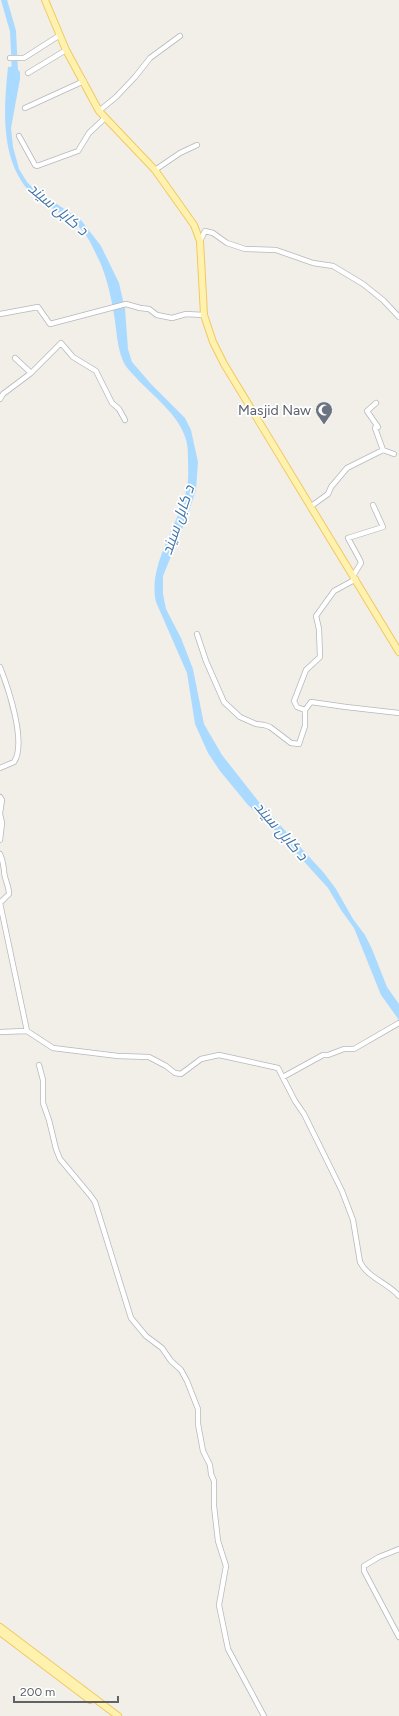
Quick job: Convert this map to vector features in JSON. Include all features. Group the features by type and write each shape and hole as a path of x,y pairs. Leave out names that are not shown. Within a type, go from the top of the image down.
{"main road":[{"path":"45,0 66,50 99,111 154,170 194,225 200,241 204,315 213,342 224,364 310,508 355,578 399,652"},
{"path":"0,1627 118,1716"},
{"path":"0,1632 111,1716"}],"street":[{"path":"10,58 24,58 60,35"},
{"path":"99,111 116,97 150,58 180,36"},
{"path":"28,73 66,50"},
{"path":"25,108 84,81"},
{"path":"19,136 35,165 37,166 78,151 89,133 105,118"},
{"path":"154,170 180,153 197,145"},
{"path":"200,241 205,231 213,233 227,243 245,249 276,250 313,263 333,266 363,284 383,300 399,317"},
{"path":"0,314 38,307 50,324 126,304 149,309 157,315 172,318 186,314 204,315"},
{"path":"0,399 3,394 31,373 62,343 73,357 96,371 112,403 119,409 125,420"},
{"path":"15,358 31,373"},
{"path":"376,403 367,411 378,427 374,428 383,450"},
{"path":"310,508 328,494 331,486 347,468 383,450 394,454"},
{"path":"305,710 297,707 294,701 306,670 320,657 319,630 316,616 334,591 355,578 361,563 348,538 383,527 373,505"},
{"path":"197,634 206,662 224,702 240,717 256,724 270,727 291,744 299,744 305,726 305,710 312,702 399,713"},
{"path":"0,667 16,718 18,751 14,762 0,768"},
{"path":"0,797 2,800 0,813 2,823 0,840"},
{"path":"0,854 4,863 9,894 0,903 27,1030"},
{"path":"283,1077 323,1055 328,1055 344,1049 354,1049 399,1024"},
{"path":"0,1032 27,1030 54,1048 118,1056 149,1057 166,1066 175,1073 181,1074 201,1059 219,1055 276,1067 281,1071 304,1114 342,1191 353,1220 360,1262 363,1268 384,1282 399,1296"},
{"path":"39,1065 43,1080 43,1103 56,1149 60,1159 95,1202 131,1318 146,1336 162,1348 171,1361 181,1370 188,1381 198,1409 198,1424 203,1450 210,1464 211,1474 214,1481 214,1506 218,1541 226,1566 219,1605 228,1649 264,1716"},
{"path":"399,1549 364,1566 364,1570 399,1637"}],"water":[{"path":"15,66 20,72 20,79 11,128 13,147 19,169 27,182 34,189 81,220 101,246 119,283 125,309 128,349 132,362 151,384 185,418 191,430 198,462 196,490 163,576 163,594 166,609 181,638 193,669 204,724 222,755 259,802 324,873 336,889 353,919 365,935 387,987 399,1004 399,1020 381,995 354,928 328,888 279,834 248,805 220,771 208,753 195,724 187,673 156,602 155,587 156,573 160,558 184,500 187,486 188,451 186,441 181,427 171,413 125,365 119,349 113,306 103,269 89,240 74,222 37,199 25,186 16,171 10,156 5,121 8,67"}],"waterway":[{"name":"د کابل سيند","path":"4,0 13,31 15,73"}],"place":[{"name":"Masjid Naw","path":"324,425"}]}
